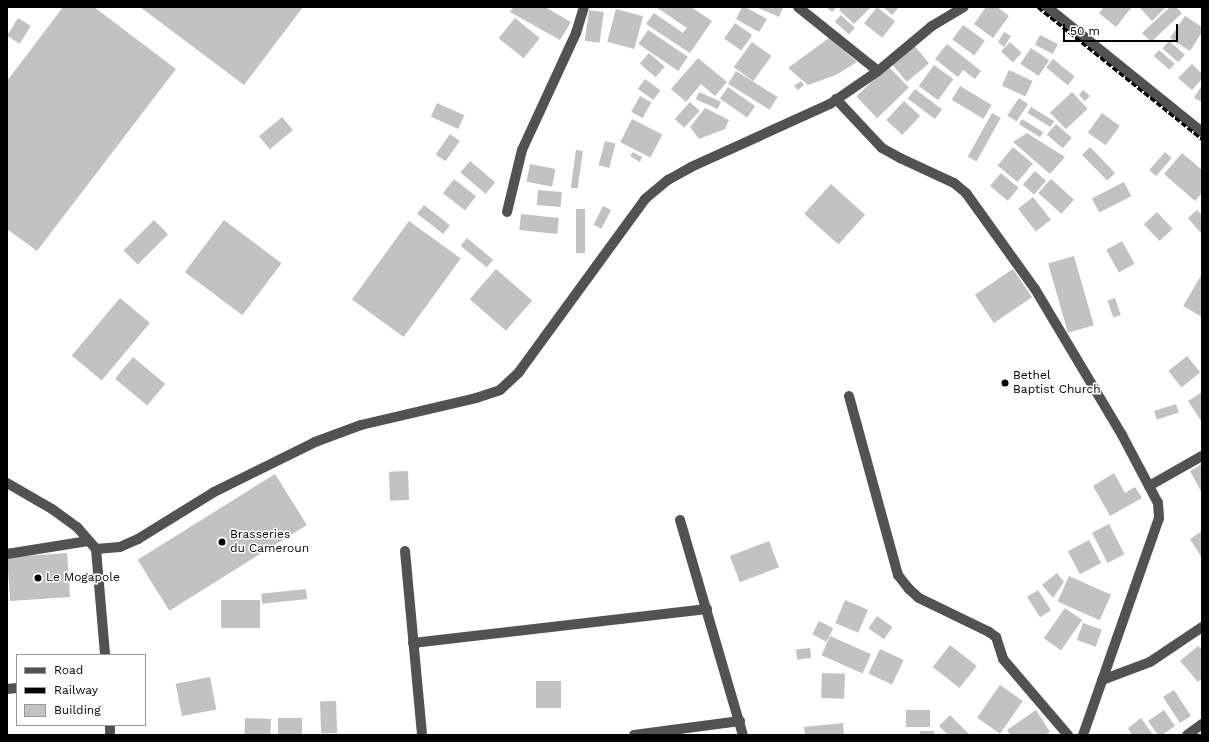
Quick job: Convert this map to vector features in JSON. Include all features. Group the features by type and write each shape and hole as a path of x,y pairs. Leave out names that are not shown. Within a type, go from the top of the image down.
{"street":[{"path":"507,212 522,150 576,33 584,7"},
{"path":"798,7 878,71"},
{"path":"96,549 120,547 138,539 214,492 315,442 361,425 476,398 500,390 519,372 646,199 668,180 691,167 836,99 878,71 932,26 964,7"},
{"path":"1047,7 1202,132"},
{"path":"836,99 882,148 954,183 966,192 1035,289 1122,436 1158,503 1159,518 1083,735"},
{"path":"849,396 898,575 909,589 919,598 989,632 996,637 1003,659 1068,735"},
{"path":"1149,486 1202,456"},
{"path":"7,483 52,509 77,527 96,549 105,654"},
{"path":"680,520 743,735"},
{"path":"7,554 88,541"},
{"path":"405,551 422,735"},
{"path":"414,643 707,609"},
{"path":"1102,680 1150,662 1202,627"},
{"path":"634,735 740,721"},
{"path":"1187,735 1202,724"}],"building":[{"path":"63,7 94,7 176,69 37,251 7,229 7,81"},
{"path":"140,7 303,7 244,85"},
{"path":"513,7 545,7 571,22 560,40 510,12"},
{"path":"656,7 691,7 712,21 690,53 646,24 654,13 683,33 687,28"},
{"path":"742,7 745,7 767,19 759,32 736,19"},
{"path":"756,7 783,7 779,17"},
{"path":"826,7 837,7 832,12"},
{"path":"841,7 871,7 854,24 839,10"},
{"path":"877,7 895,21 882,38 864,24"},
{"path":"883,7 899,7 892,15"},
{"path":"986,7 997,7 1009,16 993,38 974,24"},
{"path":"1104,7 1131,8 1116,27 1099,13"},
{"path":"1139,7 1166,7 1152,21"},
{"path":"1170,7 1176,7 1182,13 1151,42 1142,33"},
{"path":"616,9 643,16 634,49 607,42"},
{"path":"589,10 604,12 600,43 585,41"},
{"path":"841,15 855,28 849,35 835,22"},
{"path":"1185,16 1202,27 1202,32 1190,51 1170,38"},
{"path":"18,18 31,26 20,44 7,36"},
{"path":"515,18 540,38 524,58 499,38"},
{"path":"735,23 752,35 741,51 724,39"},
{"path":"963,25 985,41 974,55 952,40"},
{"path":"648,30 688,57 678,71 638,44"},
{"path":"1004,32 1011,36 1004,47 998,42"},
{"path":"1040,35 1058,44 1053,54 1035,45"},
{"path":"829,38 857,62 836,75 808,85 788,68"},
{"path":"1169,41 1185,55 1178,62 1162,49"},
{"path":"752,42 771,56 753,81 734,67"},
{"path":"1010,42 1022,53 1013,62 1001,52"},
{"path":"913,44 929,63 907,82 891,63"},
{"path":"947,44 981,71 975,79 963,70 958,77 935,59"},
{"path":"1031,48 1049,60 1039,76 1020,64"},
{"path":"1159,50 1175,64 1170,70 1154,56"},
{"path":"649,53 665,67 656,77 640,64"},
{"path":"698,58 727,82 715,96 701,84 686,102 671,89"},
{"path":"1053,59 1075,77 1068,85 1046,68"},
{"path":"1192,64 1202,74 1202,79 1192,90 1178,78"},
{"path":"934,65 953,79 938,100 919,86"},
{"path":"888,66 909,88 877,118 856,97"},
{"path":"1009,70 1033,81 1025,96 1002,85"},
{"path":"736,71 778,97 770,110 728,84"},
{"path":"645,79 660,90 653,100 638,89"},
{"path":"801,81 804,85 798,90 794,86"},
{"path":"1202,85 1202,102 1194,98"},
{"path":"960,86 992,105 983,119 952,100"},
{"path":"728,87 755,106 747,117 720,98"},
{"path":"915,89 942,109 935,119 908,99"},
{"path":"1083,90 1090,96 1085,101 1079,95"},
{"path":"699,92 721,102 718,109 696,99"},
{"path":"1072,92 1088,109 1066,129 1050,112"},
{"path":"640,96 651,102 643,118 631,112"},
{"path":"1019,98 1028,104 1016,122 1007,115"},
{"path":"904,101 920,116 902,135 886,120"},
{"path":"690,102 700,111 684,128 675,119"},
{"path":"437,103 464,115 458,129 431,117"},
{"path":"1031,107 1054,121 1051,127 1027,113"},
{"path":"705,108 729,120 725,129 699,139 690,127"},
{"path":"992,113 1001,118 977,162 968,157"},
{"path":"1102,113 1120,126 1106,145 1088,132"},
{"path":"282,117 293,130 270,149 259,136"},
{"path":"632,119 662,134 650,158 620,142"},
{"path":"1022,119 1043,132 1040,137 1019,124"},
{"path":"1056,124 1072,138 1063,148 1047,135"},
{"path":"1027,133 1065,157 1050,174 1013,142"},
{"path":"450,134 460,141 445,161 436,154"},
{"path":"605,141 616,144 609,168 599,165"},
{"path":"1013,147 1033,164 1017,182 998,165"},
{"path":"1090,147 1115,173 1107,181 1082,155"},
{"path":"576,150 583,151 578,189 571,188"},
{"path":"633,152 642,157 640,162 630,156"},
{"path":"1165,152 1172,158 1156,176 1149,170"},
{"path":"1182,153 1202,170 1202,193 1195,201 1164,174"},
{"path":"470,161 495,182 486,194 460,172"},
{"path":"530,164 556,169 552,187 527,182"},
{"path":"1035,171 1046,181 1034,194 1023,184"},
{"path":"1001,173 1019,188 1008,201 990,186"},
{"path":"454,179 476,196 465,210 443,193"},
{"path":"1051,179 1074,200 1061,214 1038,193"},
{"path":"1124,182 1131,196 1099,213 1092,198"},
{"path":"831,184 865,215 838,245 804,214"},
{"path":"538,190 562,192 561,207 537,205"},
{"path":"1033,197 1051,220 1036,232 1018,209"},
{"path":"424,205 450,225 443,234 417,214"},
{"path":"603,206 611,210 601,229 593,225"},
{"path":"576,209 585,209 585,253 576,253"},
{"path":"1197,210 1202,215 1202,230 1200,232 1188,218"},
{"path":"1157,212 1173,229 1160,241 1144,224"},
{"path":"521,214 559,218 557,234 519,230"},
{"path":"154,220 168,234 138,265 124,250"},
{"path":"224,220 282,263 242,315 185,272"},
{"path":"409,221 461,259 404,337 352,299"},
{"path":"467,238 493,260 487,268 461,246"},
{"path":"1122,241 1135,264 1119,272 1106,250"},
{"path":"1074,256 1094,325 1068,333 1048,263"},
{"path":"496,269 532,300 506,331 470,299"},
{"path":"1013,269 1032,297 994,323 975,295"},
{"path":"1202,274 1202,317 1183,306"},
{"path":"120,298 150,323 102,381 72,355"},
{"path":"1115,298 1121,315 1113,318 1107,301"},
{"path":"1187,356 1200,372 1182,387 1168,371"},
{"path":"133,357 165,384 147,405 115,378"},
{"path":"1202,392 1202,422 1188,401"},
{"path":"1176,404 1179,413 1157,420 1154,411"},
{"path":"1202,464 1202,493 1190,471"},
{"path":"408,471 409,500 390,501 389,472"},
{"path":"1114,473 1125,493 1135,487 1142,498 1110,516 1093,486"},
{"name":"Brasseries du Cameroun","path":"275,474 307,525 169,611 138,560"},
{"path":"1109,524 1124,554 1108,563 1092,533"},
{"path":"1202,531 1202,558 1190,539"},
{"path":"1089,540 1101,563 1080,574 1068,551"},
{"path":"769,541 779,567 740,582 730,556"},
{"name":"Le Mogapole","path":"67,553 70,597 10,601 7,557"},
{"path":"1057,573 1064,582 1053,598 1042,585"},
{"path":"1069,576 1111,595 1100,620 1058,602"},
{"path":"306,589 307,599 262,604 261,594"},
{"path":"1038,590 1051,610 1040,617 1027,597"},
{"path":"221,600 260,600 260,628 221,628"},
{"path":"845,600 868,610 858,633 835,623"},
{"path":"1065,608 1082,620 1061,650 1044,638"},
{"path":"877,616 893,627 884,639 868,628"},
{"path":"819,621 833,628 826,642 812,634"},
{"path":"1083,623 1102,630 1096,647 1077,640"},
{"path":"830,636 871,654 863,673 821,655"},
{"path":"950,645 977,666 960,688 933,667"},
{"path":"1198,646 1202,650 1202,678 1198,682 1180,661"},
{"path":"810,648 811,658 797,659 796,649"},
{"path":"880,649 904,660 892,684 869,673"},
{"path":"822,673 845,674 844,699 821,698"},
{"path":"210,677 216,709 182,716 176,684"},
{"path":"536,681 561,681 561,708 536,708"},
{"path":"1000,685 1023,701 1000,734 977,718"},
{"path":"1174,690 1191,716 1180,723 1163,697"},
{"path":"336,701 337,733 321,734 320,702"},
{"path":"906,710 930,710 930,727 906,727"},
{"path":"1036,710 1050,732 1045,735 1010,735 1007,730"},
{"path":"1164,710 1175,726 1162,735 1158,735 1148,721"},
{"path":"950,715 970,735 948,735 939,726"},
{"path":"245,718 271,719 270,735 244,735"},
{"path":"278,718 302,718 302,735 278,735"},
{"path":"1141,718 1153,735 1132,735 1128,728"},
{"path":"843,723 844,735 805,735 804,727"},
{"path":"920,731 934,731 934,735 920,735"}],"railway":[{"path":"1038,7 1202,139"}],"place":[{"name":"Bethel Baptist Church","path":"1005,383"},
{"name":"Brasseries du Cameroun","path":"222,542"},
{"name":"Le Mogapole","path":"38,578"}]}
